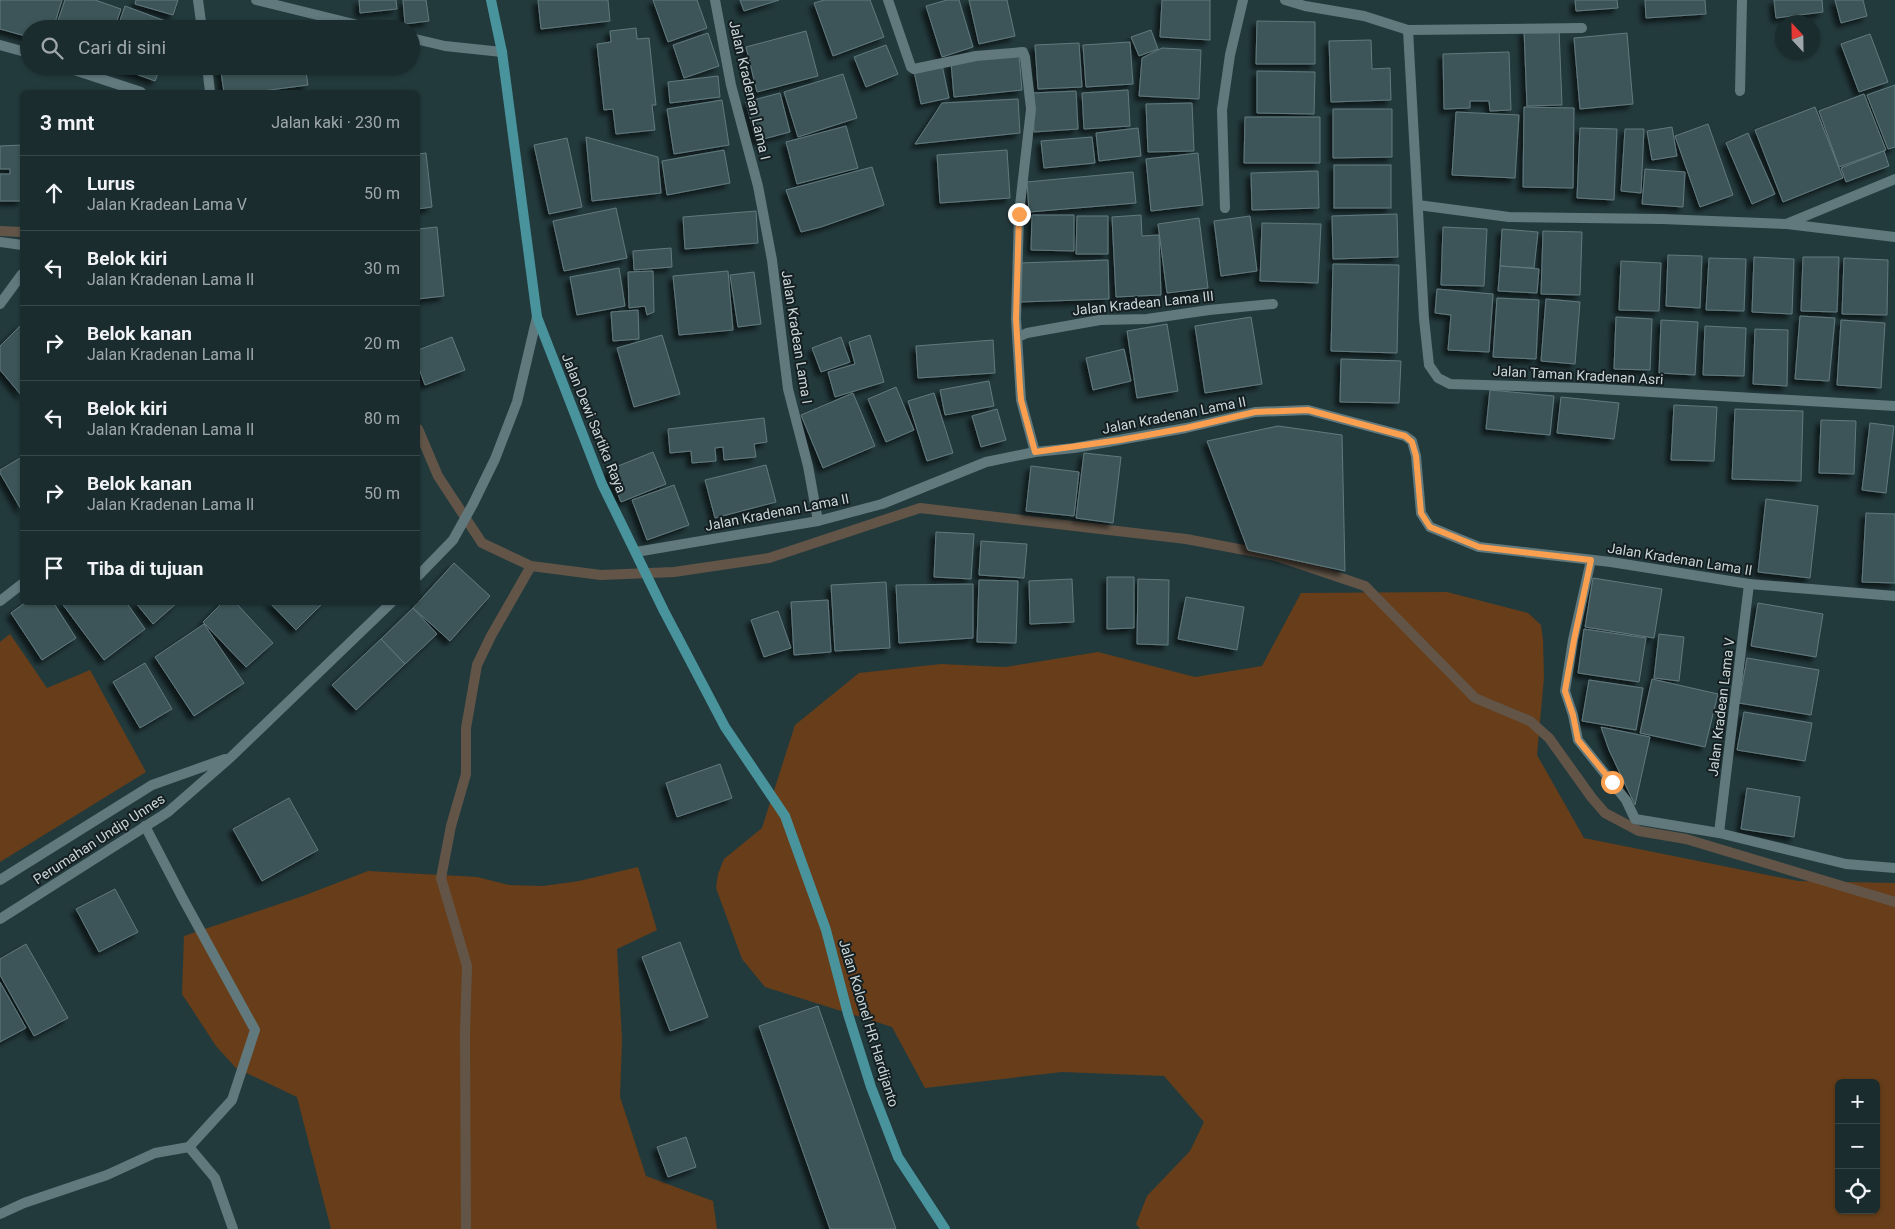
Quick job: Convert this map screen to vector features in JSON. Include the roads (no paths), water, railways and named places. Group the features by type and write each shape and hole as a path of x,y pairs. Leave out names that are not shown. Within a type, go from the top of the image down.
{"main road":[{"name":"Jalan Dewi Sartika Raya","path":"491,0 502,52 537,317 602,484 664,611 725,727 785,816"},
{"name":"Jalan Kolonel HR Hardijanto","path":"785,816 826,930 848,1014 871,1087 898,1156 945,1229"}],"street":[{"path":"198,0 201,20"},
{"path":"256,0 337,20"},
{"name":"Jalan Kradenan Lama I","path":"716,0 732,85 758,186"},
{"path":"888,0 911,67 914,69 976,56 1023,52 1025,57 1031,109 1019,214 1016,319 1021,400 1035,452"},
{"path":"1225,208 1222,110 1230,55 1243,0"},
{"path":"1284,0 1305,6 1364,16 1408,30 1582,28"},
{"path":"1740,91 1742,0"},
{"name":"Jalan Taman Kradenan Asri","path":"1408,30 1424,319 1429,365 1438,378 1450,384 1582,388 1895,406"},
{"path":"420,40 445,46 502,52"},
{"path":"0,45 20,51"},
{"path":"89,75 135,90"},
{"path":"208,75 210,90"},
{"path":"1786,224 1895,179"},
{"name":"Jalan Kradean Lama I","path":"758,186 772,260 788,389 808,466 818,521"},
{"path":"1418,205 1509,217 1662,219 1786,224 1895,237"},
{"path":"0,242 20,245"},
{"path":"0,304 20,277"},
{"name":"Jalan Kradean Lama III","path":"1018,337 1027,333 1100,320 1147,319 1209,310 1273,304"},
{"path":"420,574 453,540 495,459 517,402 537,317"},
{"name":"Jalan Kradenan Lama II","path":"638,557 818,521 882,504 986,462 1035,452 1186,428 1255,412 1308,410 1405,436 1412,442 1416,456 1421,513 1430,527 1479,547 1701,575 1749,584 1895,596"},
{"path":"1591,560 1565,691 1573,715 1578,740 1626,800 1635,819 1719,833 1846,864 1895,868"},
{"name":"Jalan Kradean Lama V","path":"1719,833 1749,584"},
{"path":"0,601 20,586"},
{"name":"Perumahan Undip Unnes","path":"0,919 168,812 231,757 389,605"},
{"name":"Perumahan Undip Unnes","path":"0,880 152,785 231,757"},
{"path":"0,1214 24,1202 108,1175 155,1153 189,1147 232,1100 255,1030 182,897 146,826"},
{"path":"189,1147 215,1178 233,1229"}],"waterway":[{"path":"0,231 20,232"},
{"path":"420,434 438,476 482,543 531,566 601,575 674,572 769,558 920,508 1186,539 1276,556 1365,586 1475,698 1530,721 1549,738 1605,813 1639,831 1686,839 1895,902"},
{"path":"466,1229 465,1033 467,966 441,878 451,826 466,774 466,728 477,665 491,636 531,566"}]}
